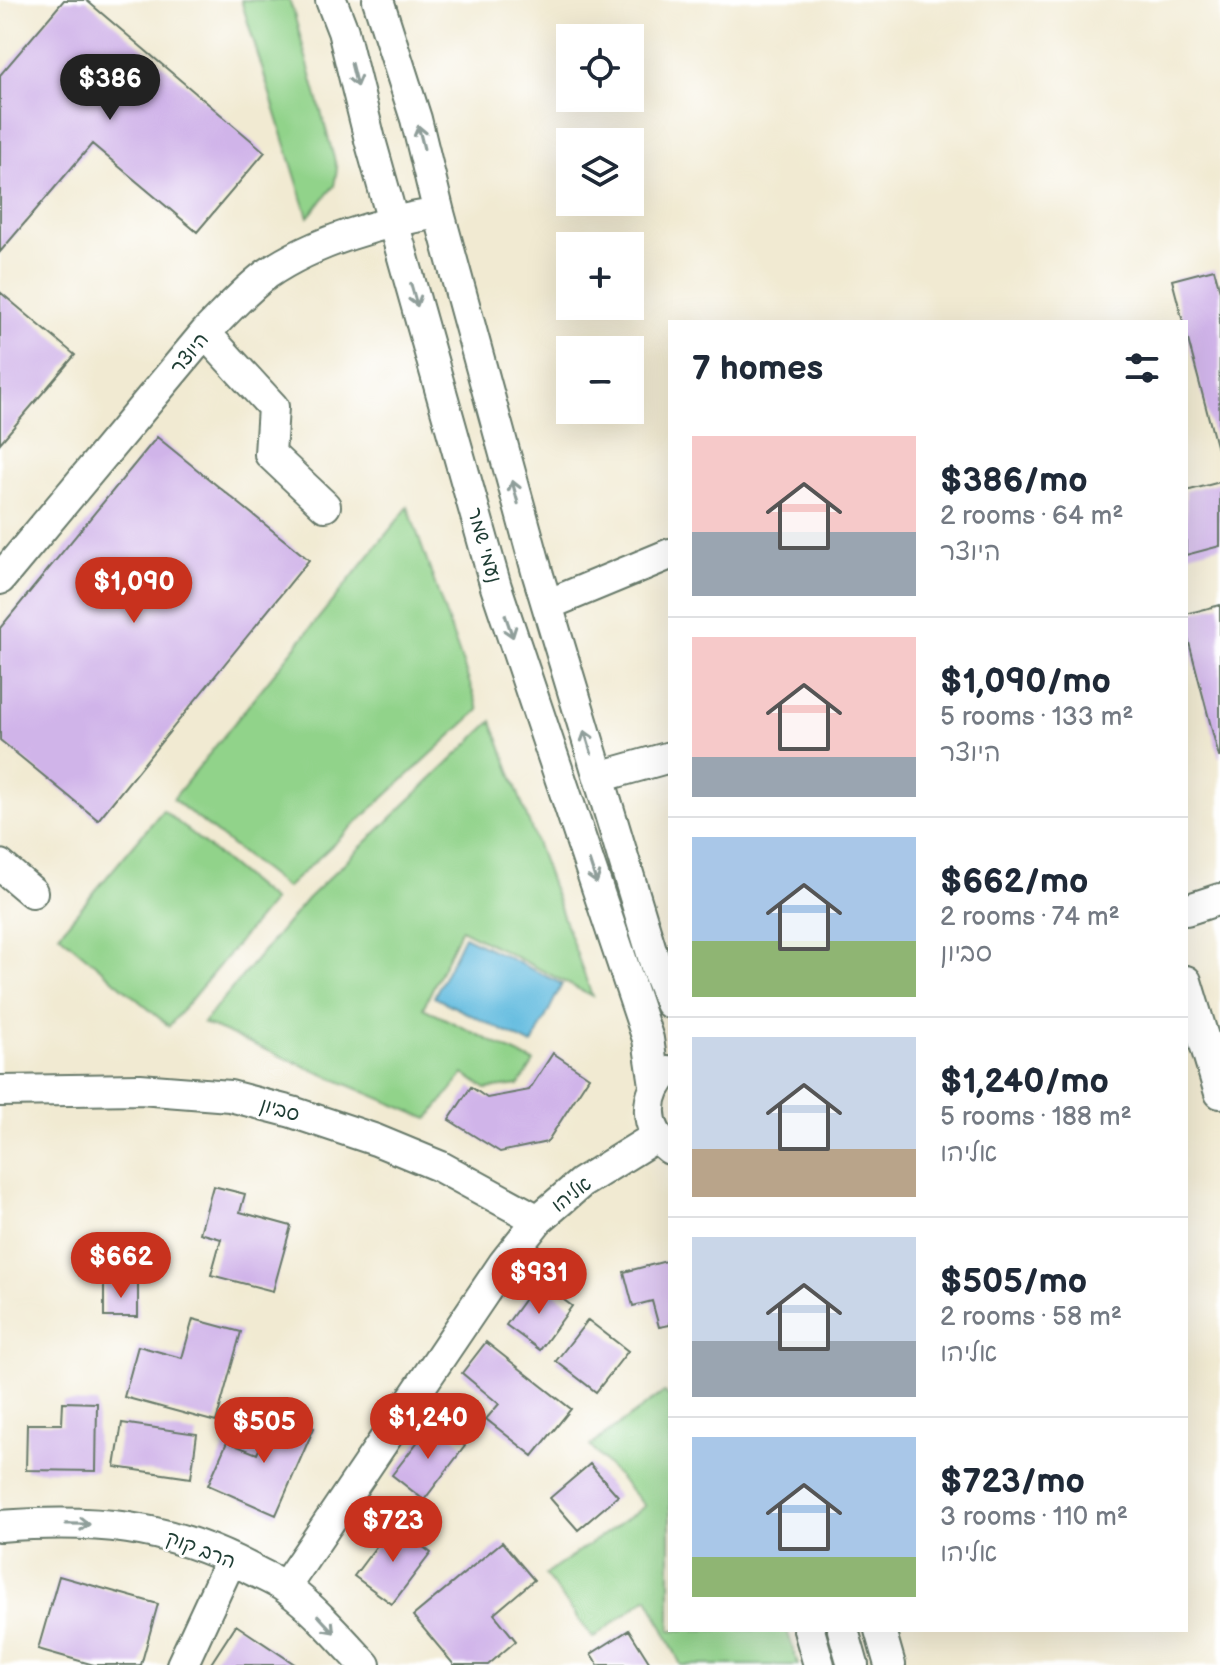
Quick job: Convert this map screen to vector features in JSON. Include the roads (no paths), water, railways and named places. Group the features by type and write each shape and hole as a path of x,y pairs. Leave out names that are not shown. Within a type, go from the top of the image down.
{"street":[{"name":"נעמי שמר","path":"331,0 343,31 496,587 663,1078 649,1111 664,1143"},
{"path":"378,0 416,119 547,605 668,998"},
{"name":"היוצר","path":"0,579 205,333 266,275 299,255 393,220 439,213"},
{"path":"205,333 273,407 270,454 325,506"},
{"path":"547,605 668,555"},
{"path":"599,777 668,758"},
{"path":"0,865 32,892"},
{"path":"1188,909 1220,899"},
{"path":"1188,988 1220,1093"},
{"name":"סביון","path":"0,1091 140,1089 230,1096 292,1112 426,1161 538,1220"},
{"name":"אליהו","path":"285,1587 504,1263 538,1220 581,1183 664,1143"},
{"name":"הרב קוק","path":"0,1526 33,1523 112,1525 168,1534 231,1559 285,1587 365,1665"},
{"path":"182,1665 231,1559"},
{"path":"810,1632 819,1665"},
{"path":"844,1632 853,1665"},
{"path":"881,1632 890,1665"}],"water":[{"path":"464,936 562,984 532,1045 434,997"}]}
